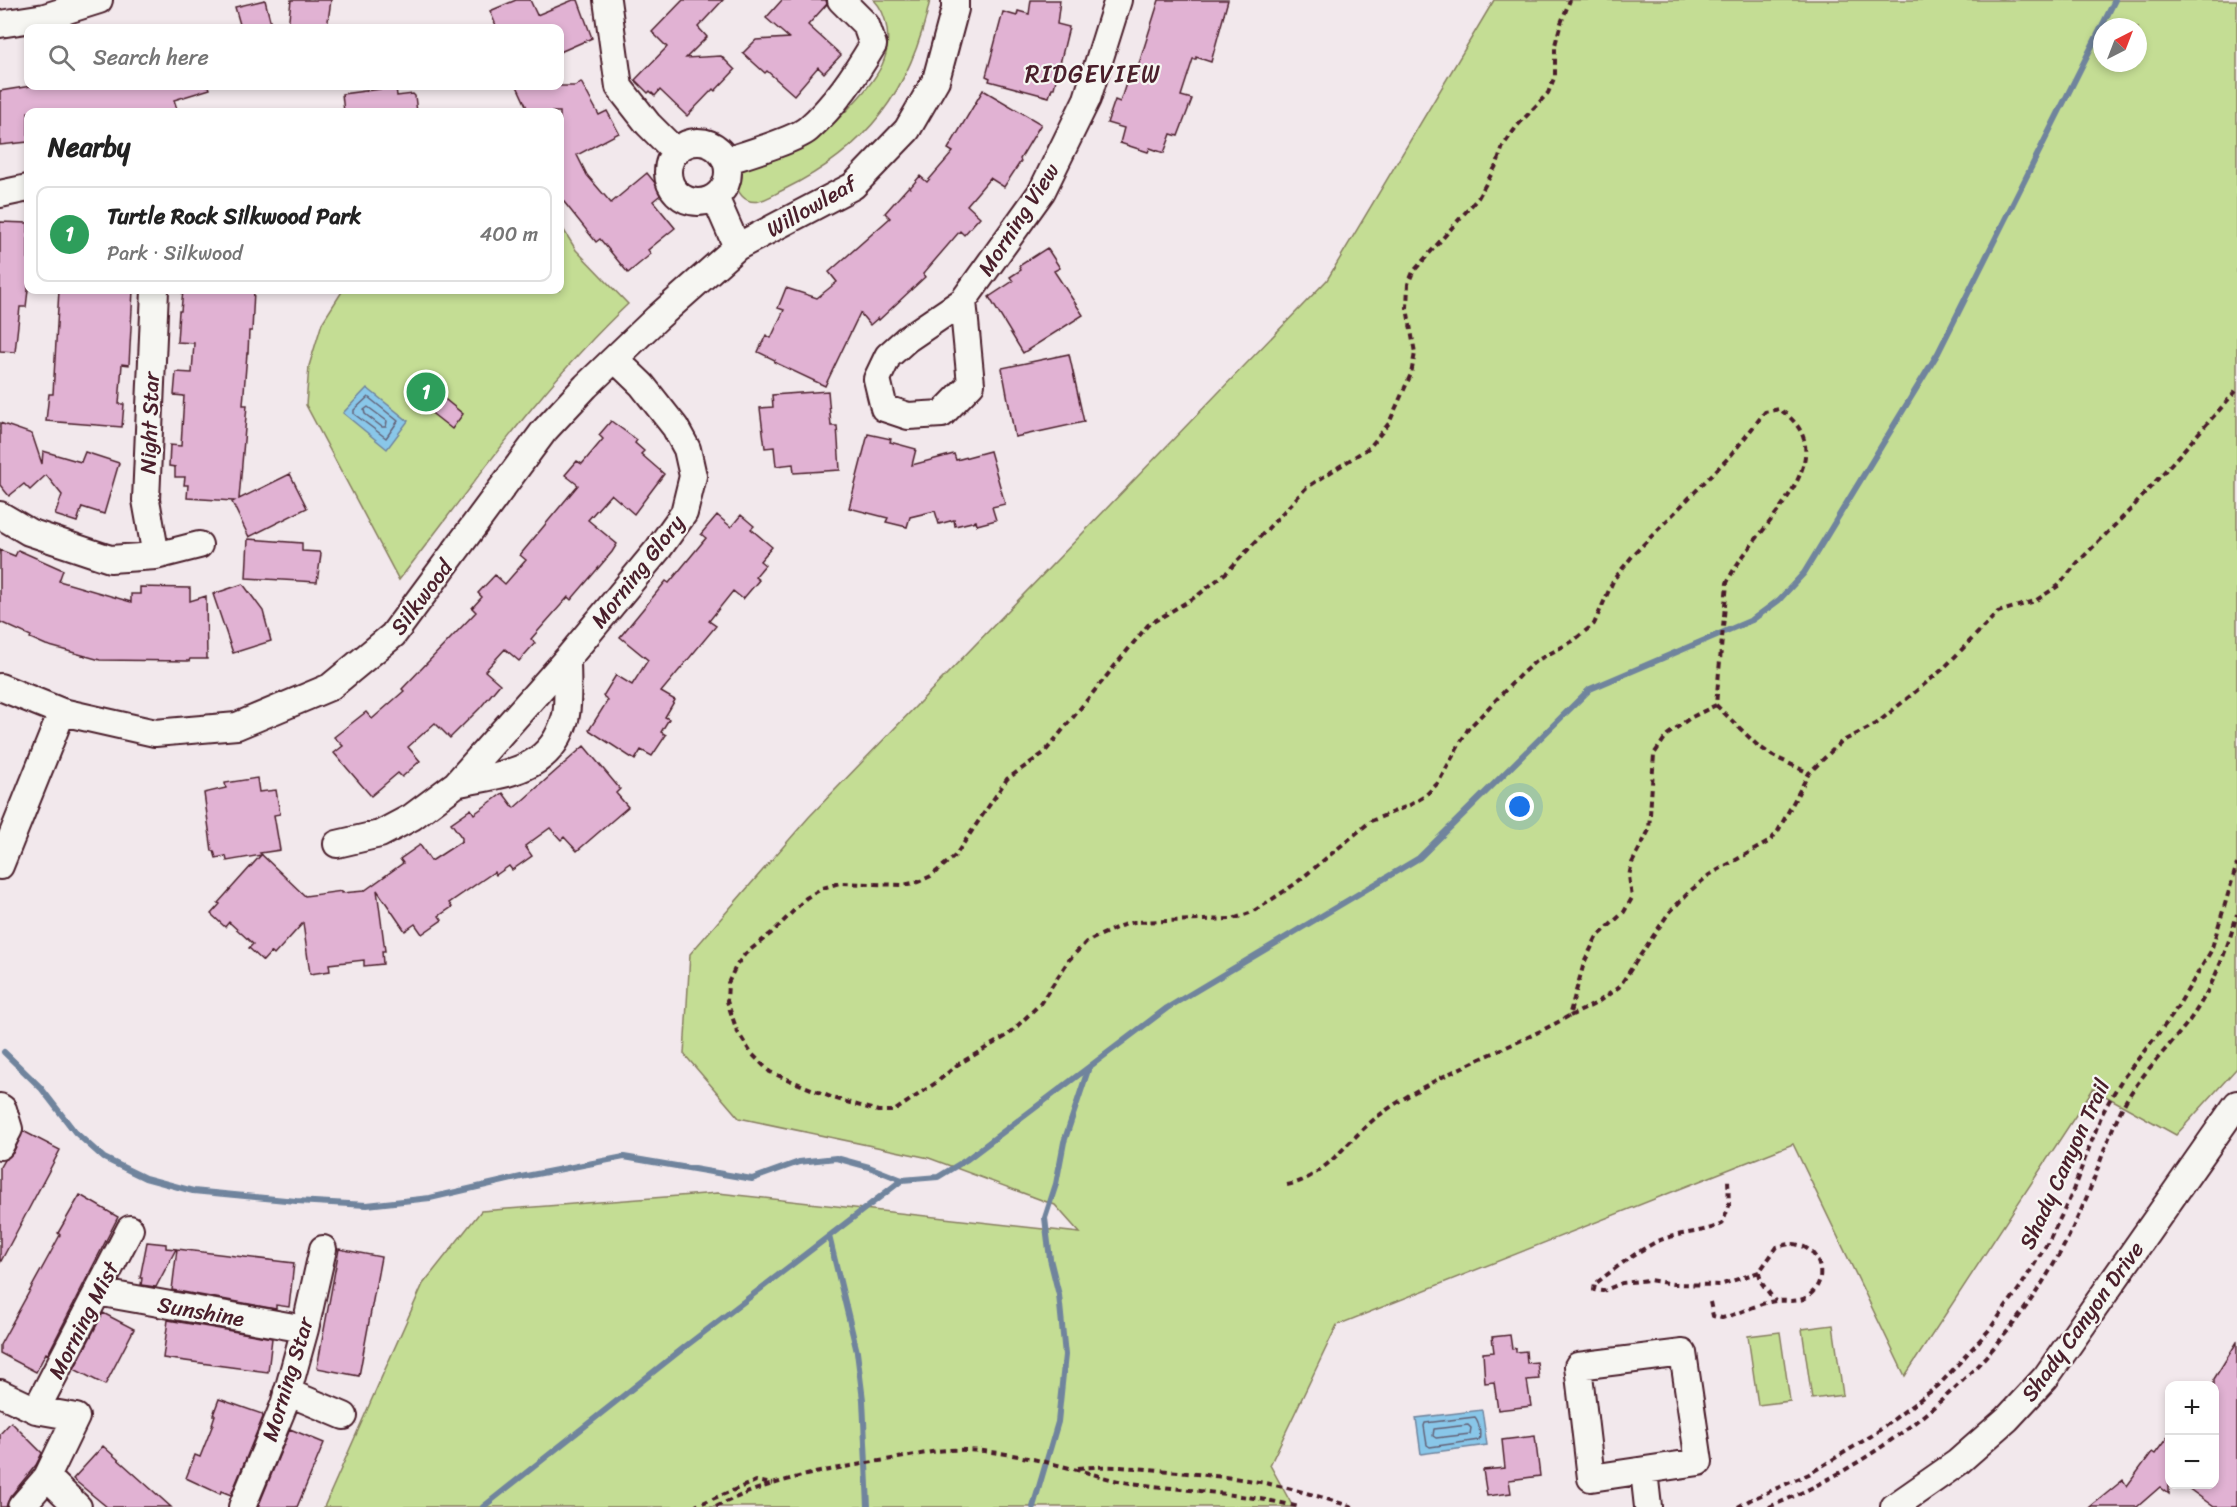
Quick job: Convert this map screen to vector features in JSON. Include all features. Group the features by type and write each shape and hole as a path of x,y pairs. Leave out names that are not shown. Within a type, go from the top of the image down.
{"street":[{"path":"0,24 45,17 99,0"},
{"path":"607,0 620,87 648,124 675,151"},
{"path":"726,161 807,130 849,84 873,45 866,25 841,0"},
{"name":"Willowleaf","path":"737,247 853,186 907,130 936,80 955,9 955,0"},
{"name":"Morning View","path":"963,301 971,384 942,414 908,416 884,408 877,379 888,356 907,339 963,301 1042,191 1087,99 1118,0"},
{"path":"703,142 713,145 726,161 729,171 723,190 706,202 687,201 672,188 668,179 668,169 675,151 683,145 703,142"},
{"path":"0,194 24,189"},
{"path":"715,197 737,247"},
{"name":"Silkwood","path":"0,687 62,712 155,733 237,726 330,687 393,635 544,431 615,358 737,247"},
{"name":"Night Star","path":"155,294 146,501 156,556"},
{"name":"Morning Glory","path":"337,844 380,834 412,818 456,784 567,658 684,513 693,476 687,449 675,427 642,385 615,358"},
{"path":"0,515 29,532 110,559 156,556 199,545"},
{"name":"Morning Glory","path":"456,784 508,772 537,762 554,743 566,718 567,658"},
{"path":"0,866 62,712"},
{"name":"Shady Canyon Drive","path":"1894,1507 1957,1463 2007,1419 2046,1377 2237,1104"},
{"path":"0,1107 3,1109 9,1129 0,1146"},
{"name":"Morning Mist","path":"36,1410 130,1229"},
{"name":"Morning Star","path":"242,1507 284,1405 305,1329 323,1249"},
{"name":"Sunshine","path":"97,1292 305,1329"},
{"path":"1683,1353 1699,1462 1644,1471 1591,1478 1578,1366 1683,1353"},
{"path":"287,1392 344,1416"},
{"path":"0,1393 36,1410 76,1417 47,1477 21,1507"},
{"path":"1644,1471 1648,1507"},
{"path":"47,1477 78,1507"}],"path":[{"path":"1570,0 1555,45 1555,76 1548,93 1517,126 1503,146 1497,164 1478,198 1413,272 1408,284 1407,308 1415,353 1411,374 1389,423 1370,447 1306,488 1227,572 1197,596 1148,626 1044,753 1007,779 955,856 931,876 918,882 903,885 839,883 806,898 774,931 745,954 728,983 727,1001 737,1031 751,1053 770,1072 833,1098 878,1111 894,1111 937,1082 957,1065 1008,1035 1040,1004 1069,960 1086,942 1134,922 1233,919 1252,912 1295,884 1371,821 1410,805 1425,796 1438,783 1468,729 1536,661 1573,641 1594,624 1614,579 1634,554 1732,454 1765,412 1779,409 1791,417 1802,432 1806,460 1790,496 1733,568 1727,583 1716,705"},
{"path":"1287,1185 1308,1179 1381,1114 1434,1079 1460,1070 1595,1004 1619,987 1668,914 1689,891 1709,875 1770,841 1778,831 1809,773 1841,742 1876,724 1943,669 1998,612 2035,601 2058,586 2078,562 2132,508 2237,390"},
{"path":"1716,705 1757,745 1773,756 1809,773"},
{"path":"1569,1016 1584,963 1596,938 1624,912 1632,898 1629,876 1632,863 1649,830 1654,754 1667,735 1690,718 1716,705"},
{"name":"Shady Canyon Trail","path":"1738,1507 1809,1474 1873,1435 1939,1385 1989,1330 2021,1286 2050,1239 2070,1198 2095,1132 2122,1078 2172,1016 2211,951 2237,864"},
{"name":"Shady Canyon Trail","path":"1769,1507 1839,1474 1906,1431 1962,1381 2006,1333 2038,1288 2066,1241 2127,1100 2152,1064 2188,1022 2205,995 2228,944 2237,914"},
{"path":"1710,1302 1713,1316 1722,1318 1775,1301 1786,1302 1807,1297 1818,1285 1821,1273 1818,1258 1807,1248 1791,1244 1777,1247 1759,1272 1720,1285 1674,1284 1649,1280 1622,1283 1603,1291 1594,1290 1595,1284 1654,1243 1676,1236 1707,1231 1722,1224 1729,1206 1728,1179"},
{"path":"1759,1272 1761,1282 1775,1301"},
{"path":"716,1507 745,1493 798,1477 958,1448 1074,1469 1130,1483 1234,1494 1299,1507"},
{"path":"1074,1469 1100,1466 1122,1467 1228,1477 1308,1493 1353,1507"},
{"path":"693,1507 756,1481 774,1484"}],"green space":[{"path":"874,0 930,0 922,33 897,89 881,114 839,156 813,174 767,198 757,201 747,200 736,185 738,174 744,168 813,139 850,107 879,71 886,53 888,37 885,20"},
{"path":"1494,0 2237,0 2237,1068 2176,1135 2093,1089 1905,1376 1793,1144 1337,1325 1270,1465 1293,1507 324,1507 423,1284 481,1211 718,1193 1080,1233 1055,1205 929,1158 739,1118 684,1054 690,954 809,817 1327,280"},
{"path":"564,230 576,250 628,304 566,368 399,580 306,405 309,366 322,323 340,294 564,294"},
{"path":"1833,1325 1843,1395 1812,1399 1802,1329"},
{"path":"1780,1332 1790,1401 1758,1405 1748,1336"}],"water":[{"path":"367,388 408,421 387,449 343,413"},
{"path":"1482,1410 1487,1445 1421,1454 1416,1418"}],"building":[{"path":"265,0 271,24 240,24 235,7"},
{"path":"291,0 331,0 328,24 288,24"},
{"path":"516,0 530,0 537,15 578,0 592,38 564,50 564,24 495,24 490,11"},
{"path":"683,0 723,0 698,27 707,37 686,58 721,56 735,70 687,116 660,90 655,96 650,91 648,93 635,80 667,47 652,32"},
{"path":"782,0 826,0 827,4 808,25 841,55 824,73 818,67 794,95 743,53 756,40 789,38 766,18"},
{"path":"1031,0 1060,0 1057,24 1069,27 1054,88 1049,97 989,81 990,78 986,76 1003,12 1017,16 1018,11 1029,14"},
{"path":"1159,0 1228,0 1211,62 1196,57 1193,59 1181,96 1192,99 1178,136 1171,134 1164,153 1150,148 1148,152 1120,143 1124,128 1107,123 1115,100 1120,102 1131,68 1137,70"},
{"path":"581,82 599,115 607,111 619,133 577,155 587,175 611,203 647,173 663,193 653,201 675,228 648,250 651,254 628,273 600,239 596,242 564,202 564,108 527,108 519,90 564,90 564,86 575,86"},
{"path":"24,87 24,90 207,90 174,100 177,108 24,108 24,142 0,145 0,91"},
{"path":"396,90 397,96 413,94 416,108 344,108 342,94"},
{"path":"983,90 1041,124 1004,187 990,178 967,205 980,217 964,235 960,231 923,274 925,277 879,320 878,318 870,325 860,313 825,386 758,352 766,335 771,338 784,310 778,308 786,288 817,298 837,282 829,272 890,218 885,213 909,186 910,188 920,176 927,182 953,152 948,149"},
{"path":"0,222 24,223 24,294 28,294 26,307 20,307 15,352 0,351"},
{"path":"1047,248 1060,268 1054,271 1083,315 1023,353 989,297 1013,281 1010,277 1021,270 1019,266"},
{"path":"59,294 133,294 129,365 122,364 119,404 124,404 122,427 46,421 49,394 53,394"},
{"path":"183,294 254,294 243,405 247,405 239,499 290,474 307,508 249,537 232,502 234,501 187,498 188,485 184,485 185,477 175,477 175,467 169,466 170,445 181,446 184,396 174,395 176,372 192,373 194,343 177,342 179,311 181,311"},
{"path":"1069,354 1084,422 1015,437 1002,368"},
{"path":"828,391 831,426 837,426 840,470 794,473 793,464 776,466 774,447 765,448 760,408 773,407 772,395"},
{"path":"441,396 463,414 452,429 429,411"},
{"path":"611,421 637,440 635,443 644,451 641,454 664,474 634,514 611,494 588,520 617,544 612,552 571,600 568,597 531,639 535,643 519,661 505,649 485,671 500,684 480,708 450,738 435,723 408,747 420,761 402,777 398,773 371,796 334,753 343,746 334,737 366,712 372,719 404,691 402,689 476,612 472,608 482,597 478,593 495,575 505,584 526,560 520,555 578,485 565,475 577,461 582,464 603,439 599,435"},
{"path":"0,423 32,434 42,464 43,451 81,462 85,452 119,463 104,514 82,507 77,522 55,515 62,495 46,475 30,490 24,484 9,496 0,485"},
{"path":"868,434 891,439 890,442 916,449 912,465 954,454 956,460 990,451 1005,504 992,507 996,520 977,525 976,521 955,526 954,520 939,524 935,511 910,517 907,527 886,522 888,518 849,508"},
{"path":"717,515 731,527 741,515 754,526 751,529 772,547 760,561 765,565 755,577 759,580 743,599 733,591 709,621 716,626 661,692 675,700 665,717 669,719 661,732 666,735 652,756 641,750 635,760 589,730 608,700 603,696 616,675 632,685 648,660 620,637 666,581 669,583 706,538 701,534"},
{"path":"248,539 302,543 302,551 319,552 321,554 317,582 246,578"},
{"path":"0,550 15,556 18,550 63,570 59,581 131,602 131,594 140,594 140,587 190,588 190,601 206,596 207,659 190,659 189,661 100,660 46,645 30,638 31,636 0,622"},
{"path":"243,584 263,611 271,641 233,653 213,594"},
{"path":"584,746 620,789 616,793 628,807 577,851 564,837 561,840 550,828 525,846 532,856 512,870 509,866 496,875 494,872 449,903 452,907 439,916 442,920 422,934 415,924 405,931 377,890 385,951 382,951 383,964 364,966 364,960 329,964 330,971 310,974 303,923 274,955 271,952 263,961 249,948 253,944 229,922 225,927 211,914 261,855 227,861 226,856 216,858 212,851 204,793 226,788 225,783 257,778 259,792 276,790 280,814 274,815 280,850 260,853 305,896 342,891 342,893 364,891 403,863 400,859 420,845 431,861 462,841 451,823 471,809 474,814 503,793 514,808"},
{"path":"23,1131 60,1150 0,1263 0,1167 4,1160 13,1153"},
{"path":"80,1195 118,1217 48,1354 46,1353 36,1372 0,1353 0,1345"},
{"path":"147,1242 166,1244 166,1248 176,1249 156,1287 141,1285 142,1278 140,1278"},
{"path":"177,1249 294,1263 289,1307 276,1305 276,1309 172,1290"},
{"path":"339,1249 381,1257 359,1376 317,1368"},
{"path":"103,1313 134,1329 105,1385 74,1369"},
{"path":"168,1320 272,1338 268,1372 163,1358"},
{"path":"1510,1335 1512,1349 1516,1348 1516,1352 1526,1351 1527,1363 1537,1362 1539,1379 1527,1380 1531,1406 1498,1410 1494,1382 1485,1383 1483,1353 1494,1352 1492,1337"},
{"path":"2237,1342 2237,1507 2214,1507 2189,1489 2219,1489 2219,1381 2214,1381"},
{"path":"219,1399 262,1414 263,1417 231,1495 221,1491 220,1494 186,1478 195,1455 200,1457 213,1424 215,1415 213,1415"},
{"path":"11,1422 42,1453 36,1465 10,1497 6,1507 0,1507 0,1434"},
{"path":"290,1429 324,1443 297,1507 258,1507"},
{"path":"1535,1436 1540,1476 1509,1480 1511,1493 1487,1496 1483,1470 1505,1468 1502,1440"},
{"path":"2165,1440 2165,1489 2169,1489 2169,1494 2160,1487 2137,1507 2090,1507 2123,1480 2127,1486 2152,1452 2155,1454"},
{"path":"103,1446 171,1507 107,1507 73,1479"}],"waterway":[{"path":"4,1052 41,1088 75,1132 104,1158 145,1178 193,1191 367,1205 430,1198 624,1157 752,1179 799,1162 836,1158 869,1167 902,1180 938,1177 966,1160 1167,1008 1419,858 1590,689 1752,620 1779,600 1804,573 1938,353 2115,0"},
{"path":"1033,1507 1058,1422 1065,1355 1059,1295 1050,1259 1045,1218 1056,1184 1064,1142 1089,1067"},
{"path":"483,1507 686,1346 902,1180"},
{"path":"829,1236 857,1352 863,1400 868,1507"}],"place":[{"name":"Turtle Rock Silkwood Park","path":"426,392"}],"district":[{"name":"RIDGEVIEW","path":"1093,74"}]}
